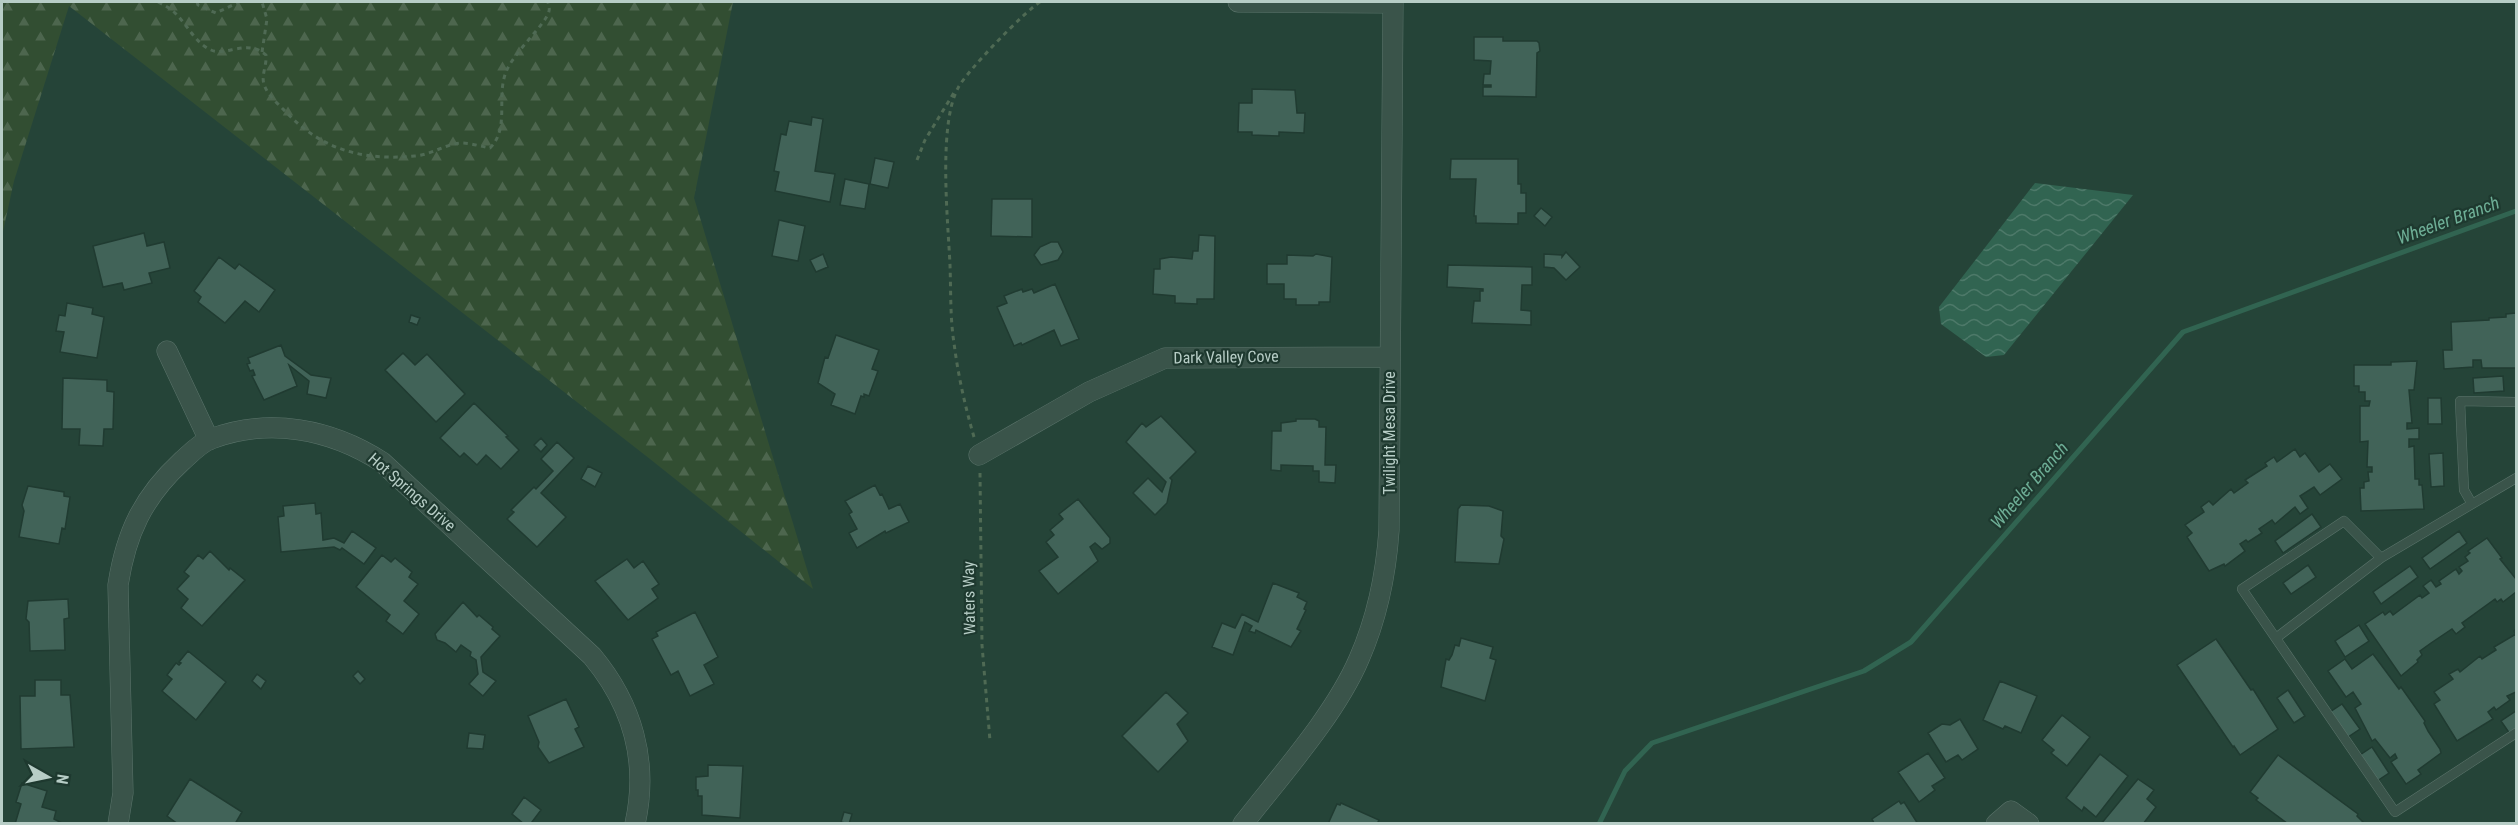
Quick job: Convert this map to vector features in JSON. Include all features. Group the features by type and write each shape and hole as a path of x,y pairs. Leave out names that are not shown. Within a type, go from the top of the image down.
{"street":[{"path":"1238,2 1393,2"},
{"name":"Twilight Mesa Drive","path":"1243,824 1337,699 1359,660 1378,605 1384,579 1389,530 1393,2"},
{"path":"167,351 209,440"},
{"name":"Dark Valley Cove","path":"979,455 1089,392 1165,358 1389,357"},
{"name":"Hot Springs Drive","path":"118,824 123,793 118,585 123,553 141,510 155,489 183,460 209,440 249,431 297,429 322,433 366,451 382,462 592,656 616,688 633,729 640,781 635,824"},
{"path":"2004,817 2029,824"}],"lane":[{"path":"2472,504 2464,490 2460,401 2517,402"},
{"path":"2276,638 2381,558 2517,478"},
{"path":"2381,558 2344,521 2242,590 2395,812 2517,733"}],"path":[{"path":"158,2 173,11 202,45 210,50 216,52 243,47 262,52 266,56 263,78 265,87 297,124 319,141 338,150 363,155 415,156 454,144 467,143 490,148 499,136 501,128 501,92 506,71 517,51 546,18 550,10 548,2"},
{"path":"197,2 198,5 216,14 239,2"},
{"path":"262,2 267,19 262,52"},
{"path":"916,160 925,140 958,87 1018,21 1040,2"},
{"name":"Waters Way","path":"958,87 952,106 946,158 953,341 964,400 979,455 982,645 990,741"}],"green space":[{"path":"2,2 733,2 694,198 813,589 69,6 14,181 2,236"}],"water":[{"path":"2035,183 2133,195 2004,355 1986,357 1941,324 1939,307"}],"building":[{"path":"1474,37 1503,37 1503,41 1537,41 1540,51 1537,53 1536,97 1483,96 1483,87 1491,87 1491,85 1483,85 1484,74 1490,74 1491,61 1474,60"},
{"path":"1252,89 1295,90 1297,113 1305,113 1304,133 1279,132 1279,136 1238,132 1239,103 1252,103"},
{"path":"812,117 823,119 815,171 835,174 830,202 775,191 779,172 774,171 781,134 786,135 789,121 811,125"},
{"path":"875,158 894,162 888,188 870,184"},
{"path":"1451,159 1518,159 1518,184 1521,184 1521,193 1526,193 1526,213 1518,213 1518,224 1476,223 1476,216 1474,216 1476,179 1450,179"},
{"path":"845,179 869,184 865,209 840,205"},
{"path":"992,199 1032,199 1032,237 991,236"},
{"path":"1541,208 1552,217 1545,226 1534,216"},
{"path":"779,220 805,226 798,261 772,256"},
{"path":"144,233 147,246 164,242 170,268 149,273 152,283 124,290 122,283 103,287 93,246"},
{"path":"1199,235 1215,236 1214,299 1197,299 1197,304 1175,303 1175,296 1153,294 1154,269 1160,269 1160,259 1171,257 1192,259 1193,251 1198,251"},
{"path":"1051,242 1058,242 1063,252 1058,260 1041,265 1034,255 1040,247"},
{"path":"1566,252 1580,267 1566,280 1554,268 1544,267 1544,254 1562,255 1562,257"},
{"path":"823,254 828,267 816,272 810,260"},
{"path":"1316,254 1332,257 1330,302 1319,302 1319,305 1296,305 1296,299 1284,299 1284,284 1267,284 1267,264 1287,264 1287,255 1313,256"},
{"path":"219,257 235,269 239,264 275,290 259,312 245,301 225,323 198,302 201,297 194,291"},
{"path":"1448,265 1532,267 1532,285 1522,285 1521,310 1531,311 1531,325 1472,323 1474,301 1480,301 1480,291 1483,289 1447,287"},
{"path":"1055,284 1079,339 1061,346 1054,330 1022,345 1021,343 1014,346 997,307 1007,303 1004,296 1022,289 1023,292 1032,289 1034,293"},
{"path":"67,303 93,308 92,314 104,317 97,358 60,352 64,332 56,331 59,315 65,316"},
{"path":"2516,313 2516,368 2482,368 2481,360 2473,360 2473,367 2444,369 2443,350 2452,350 2451,322 2489,320 2489,318 2506,317 2506,314"},
{"path":"411,315 420,318 417,325 409,322"},
{"path":"836,335 879,350 872,369 878,371 869,396 864,394 864,397 861,396 855,414 831,405 835,394 818,383 825,357 828,358"},
{"path":"281,345 285,356 311,375 331,378 326,398 307,394 309,381 289,365 297,386 264,400 252,376 255,375 253,370 250,371 247,364 250,363 248,358"},
{"path":"403,353 415,365 427,354 465,394 436,422 385,370"},
{"path":"2417,361 2414,390 2409,390 2412,423 2407,423 2407,429 2419,428 2419,439 2409,439 2409,447 2414,446 2415,479 2419,479 2419,485 2422,485 2424,509 2361,511 2360,488 2364,488 2364,482 2369,481 2368,472 2372,472 2372,467 2367,467 2368,441 2360,442 2360,406 2369,406 2370,401 2365,401 2365,392 2359,392 2359,386 2354,386 2354,365 2391,365 2391,362"},
{"path":"2503,376 2504,391 2474,393 2473,378"},
{"path":"63,378 107,380 107,391 114,392 113,429 104,429 103,446 79,445 80,429 62,429"},
{"path":"2428,398 2441,398 2442,424 2428,424"},
{"path":"474,403 519,450 501,469 486,455 477,465 464,453 460,457 440,438"},
{"path":"1161,416 1196,452 1170,478 1172,480 1167,503 1155,515 1133,493 1148,478 1162,492 1166,482 1126,442 1142,423 1146,427"},
{"path":"1296,419 1315,419 1319,421 1319,427 1326,427 1325,465 1336,465 1335,483 1319,482 1319,471 1313,471 1313,466 1281,465 1281,471 1271,470 1272,431 1281,431 1281,423 1296,421"},
{"path":"541,438 547,445 541,452 534,445"},
{"path":"557,442 574,458 541,493 566,517 537,547 507,519 514,512 511,510 553,471 541,459"},
{"path":"2295,449 2300,457 2305,453 2319,472 2330,464 2342,479 2320,495 2314,487 2300,496 2308,508 2300,514 2295,507 2275,524 2272,520 2259,529 2262,533 2240,544 2245,551 2225,566 2224,564 2209,571 2187,537 2192,533 2185,525 2204,512 2201,507 2209,501 2213,505 2231,489 2234,493 2248,483 2245,480 2267,466 2265,463 2274,457 2277,462"},
{"path":"2443,453 2444,486 2431,487 2429,454"},
{"path":"588,466 602,473 595,487 581,479"},
{"path":"875,485 889,509 900,504 909,522 886,533 885,531 857,548 849,533 857,529 849,514 852,512 845,501"},
{"path":"28,486 64,492 64,496 70,497 65,529 62,528 59,544 19,537 24,511 22,505"},
{"path":"1078,499 1110,538 1110,543 1102,549 1095,543 1090,547 1098,561 1058,594 1039,571 1058,557 1046,542 1054,535 1050,530 1063,519 1059,514"},
{"path":"315,503 316,514 321,513 323,540 334,538 344,543 352,531 376,548 364,564 342,548 340,550 334,547 281,552 278,517 284,516 283,506"},
{"path":"1461,505 1489,506 1503,511 1501,536 1504,539 1499,564 1455,562 1458,509"},
{"path":"2312,514 2321,527 2283,553 2275,541"},
{"path":"2459,531 2467,543 2430,569 2422,558"},
{"path":"2487,538 2516,579 2516,592 2503,602 2501,599 2497,602 2495,599 2462,623 2465,627 2456,634 2452,629 2420,651 2422,655 2417,660 2418,662 2401,676 2365,624 2383,612 2385,615 2390,611 2393,615 2420,595 2422,598 2429,593 2423,586 2431,580 2436,587 2441,584 2439,581 2456,569 2459,574 2462,571 2459,567 2468,561 2465,557 2470,553 2468,551"},
{"path":"210,551 229,570 230,568 245,580 202,626 181,608 188,599 177,589 189,576 184,572 198,555 203,559"},
{"path":"382,555 391,562 395,558 412,572 409,577 418,584 404,601 419,614 403,634 386,621 390,615 356,587"},
{"path":"627,559 634,568 643,561 659,584 652,589 658,598 628,620 595,581"},
{"path":"2308,565 2316,577 2291,594 2283,583"},
{"path":"2410,566 2418,577 2381,604 2373,592"},
{"path":"1273,583 1299,593 1297,597 1307,602 1304,609 1306,610 1297,629 1301,631 1291,647 1256,630 1255,633 1249,631 1252,626 1245,622 1233,655 1212,647 1222,623 1235,628 1242,614 1258,622"},
{"path":"68,599 69,618 64,619 65,650 30,651 29,622 26,619 28,601"},
{"path":"463,602 477,617 479,615 493,627 492,629 500,636 481,657 483,672 496,681 483,696 469,684 478,674 476,660 470,656 471,652 461,645 456,652 437,640 435,634"},
{"path":"695,612 718,657 704,665 714,684 690,696 678,671 671,675 652,639 658,636 656,632"},
{"path":"2359,625 2369,641 2345,657 2335,641"},
{"path":"2516,634 2516,692 2507,696 2510,700 2496,710 2494,707 2488,712 2493,719 2457,741 2434,704 2440,700 2434,692 2453,679 2449,674 2458,669 2460,672 2480,656 2482,659 2496,650 2494,647"},
{"path":"1461,638 1493,647 1490,658 1496,660 1485,701 1441,687 1446,659 1449,660 1455,645 1459,646"},
{"path":"2216,639 2251,690 2253,689 2278,729 2240,755 2177,665"},
{"path":"188,651 226,682 196,720 162,691 172,679 167,675 176,663 179,665 181,663 179,662"},
{"path":"2373,654 2399,689 2401,687 2425,721 2428,731 2440,749 2441,753 2418,770 2421,774 2406,784 2391,762 2397,758 2395,754 2390,758 2375,739 2372,741 2355,708 2361,704 2353,692 2346,697 2328,671 2345,659 2352,669"},
{"path":"358,671 365,679 360,684 353,676"},
{"path":"257,674 266,681 261,689 252,681"},
{"path":"35,680 61,680 61,695 70,695 74,747 21,749 20,696 35,696"},
{"path":"2000,681 2037,696 2021,733 2005,726 2003,729 1983,720"},
{"path":"2288,690 2305,716 2294,723 2277,698"},
{"path":"1166,692 1188,713 1177,724 1188,741 1158,772 1122,736"},
{"path":"566,699 579,727 575,729 584,747 549,763 538,747 539,742 528,716"},
{"path":"2342,704 2360,729 2348,737 2330,712"},
{"path":"2516,711 2516,730 2510,734 2501,721"},
{"path":"2062,715 2090,737 2067,766 2051,753 2054,750 2042,740"},
{"path":"1960,719 1978,749 1962,760 1958,755 1946,762 1928,733 1942,724 1950,725"},
{"path":"469,733 485,735 483,749 467,748"},
{"path":"2372,747 2389,773 2377,781 2360,755"},
{"path":"1928,753 1945,778 1932,786 1935,790 1919,802 1898,772"},
{"path":"2100,754 2128,776 2096,817 2084,807 2082,811 2066,798"},
{"path":"2278,755 2358,814 2357,816 2365,824 2288,824 2256,800 2258,798 2250,792"},
{"path":"708,765 743,766 740,818 702,815 702,796 698,796 698,790 696,790 696,777 708,776"},
{"path":"190,779 242,812 235,824 178,824 167,816"},
{"path":"2138,779 2154,790 2147,799 2156,807 2143,824 2101,824"},
{"path":"22,783 47,791 42,807 56,811 54,819 64,824 15,824 21,804 16,802"},
{"path":"524,797 541,810 532,822 534,824 524,824 512,814"},
{"path":"1899,801 1901,804 1904,802 1918,824 1874,823 1872,819"},
{"path":"1341,803 1379,820 1377,824 1328,824 1337,804"},
{"path":"844,812 852,814 849,824 841,822"}],"waterway":[{"name":"Wheeler Branch","path":"1599,824 1625,771 1652,743 1864,671 1911,642 2183,332 2516,211"}]}
